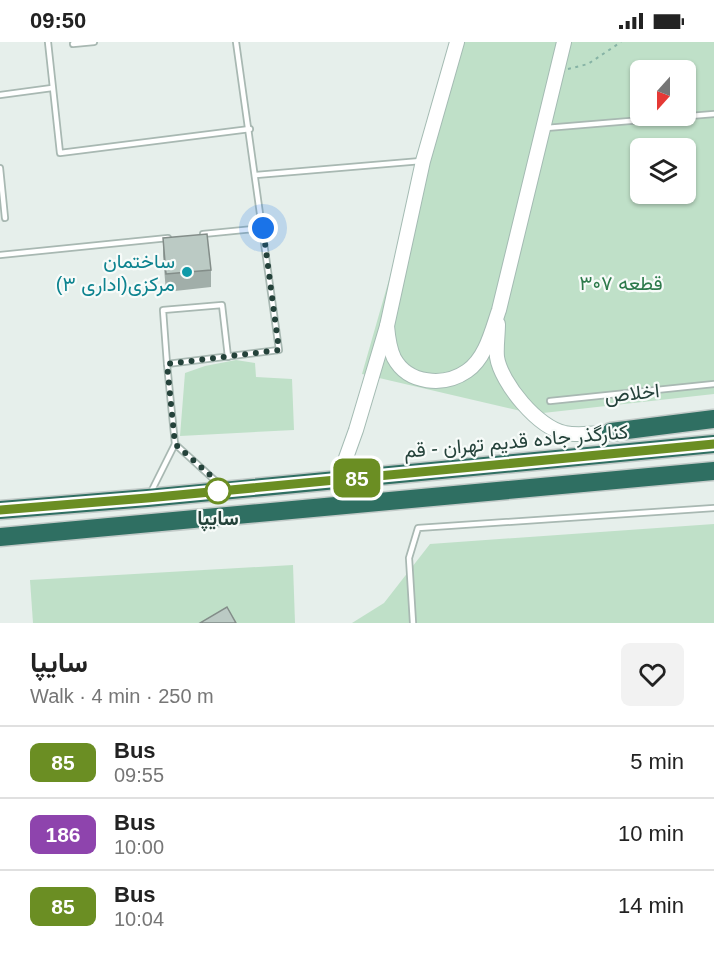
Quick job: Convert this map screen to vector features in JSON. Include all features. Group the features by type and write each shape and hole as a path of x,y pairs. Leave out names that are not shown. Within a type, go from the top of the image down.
{"highway":[{"path":"611,432 714,419"},
{"name":"کنارگذر جاده قدیم تهران - قم","path":"0,510 714,444"},
{"path":"0,537 714,471"}],"street":[{"path":"338,480 356,430 387,326 423,161 457,42"},
{"path":"387,326 390,347 396,361 422,380 438,381 468,371 485,347 499,310 564,42"},
{"path":"499,310 497,356 501,369 521,402 546,425 564,433 611,432"}],"lane":[{"path":"48,42 60,153 250,129"},
{"path":"73,44 94,42"},
{"path":"167,364 279,350 250,129 236,42"},
{"path":"0,95 52,88"},
{"path":"543,129 714,114"},
{"path":"256,175 423,161"},
{"path":"0,168 5,218"},
{"path":"195,235 263,228"},
{"path":"0,255 172,237"},
{"path":"147,498 175,444 163,310 222,305 228,357"},
{"name":"اخلاص","path":"550,401 714,384"},
{"path":"175,444 227,490"},
{"path":"413,623 408,558 418,528 714,508"}],"path":[{"path":"557,72 588,64 621,42"}],"green space":[{"name":"قطعه ۳۰۷","path":"457,42 714,42 714,394 534,414 362,374"},
{"path":"236,360 255,363 256,377 292,379 294,430 180,436 185,373 205,366"},
{"path":"714,524 714,623 352,623 384,603 430,544"},
{"path":"293,565 295,623 33,623 30,580"}],"building":[{"path":"207,234 211,270 166,274 163,238"},
{"path":"227,607 236,623 200,623"}],"bus line":[{"name":"85","path":"0,510 714,444"}],"place":[{"name":"ساختمان مرکزی(اداری ۳)","path":"187,272"},
{"name":"سایپا","path":"218,491"}],"route":[{"path":"218,491 227,490 175,444 167,364 279,350 263,228"}]}
